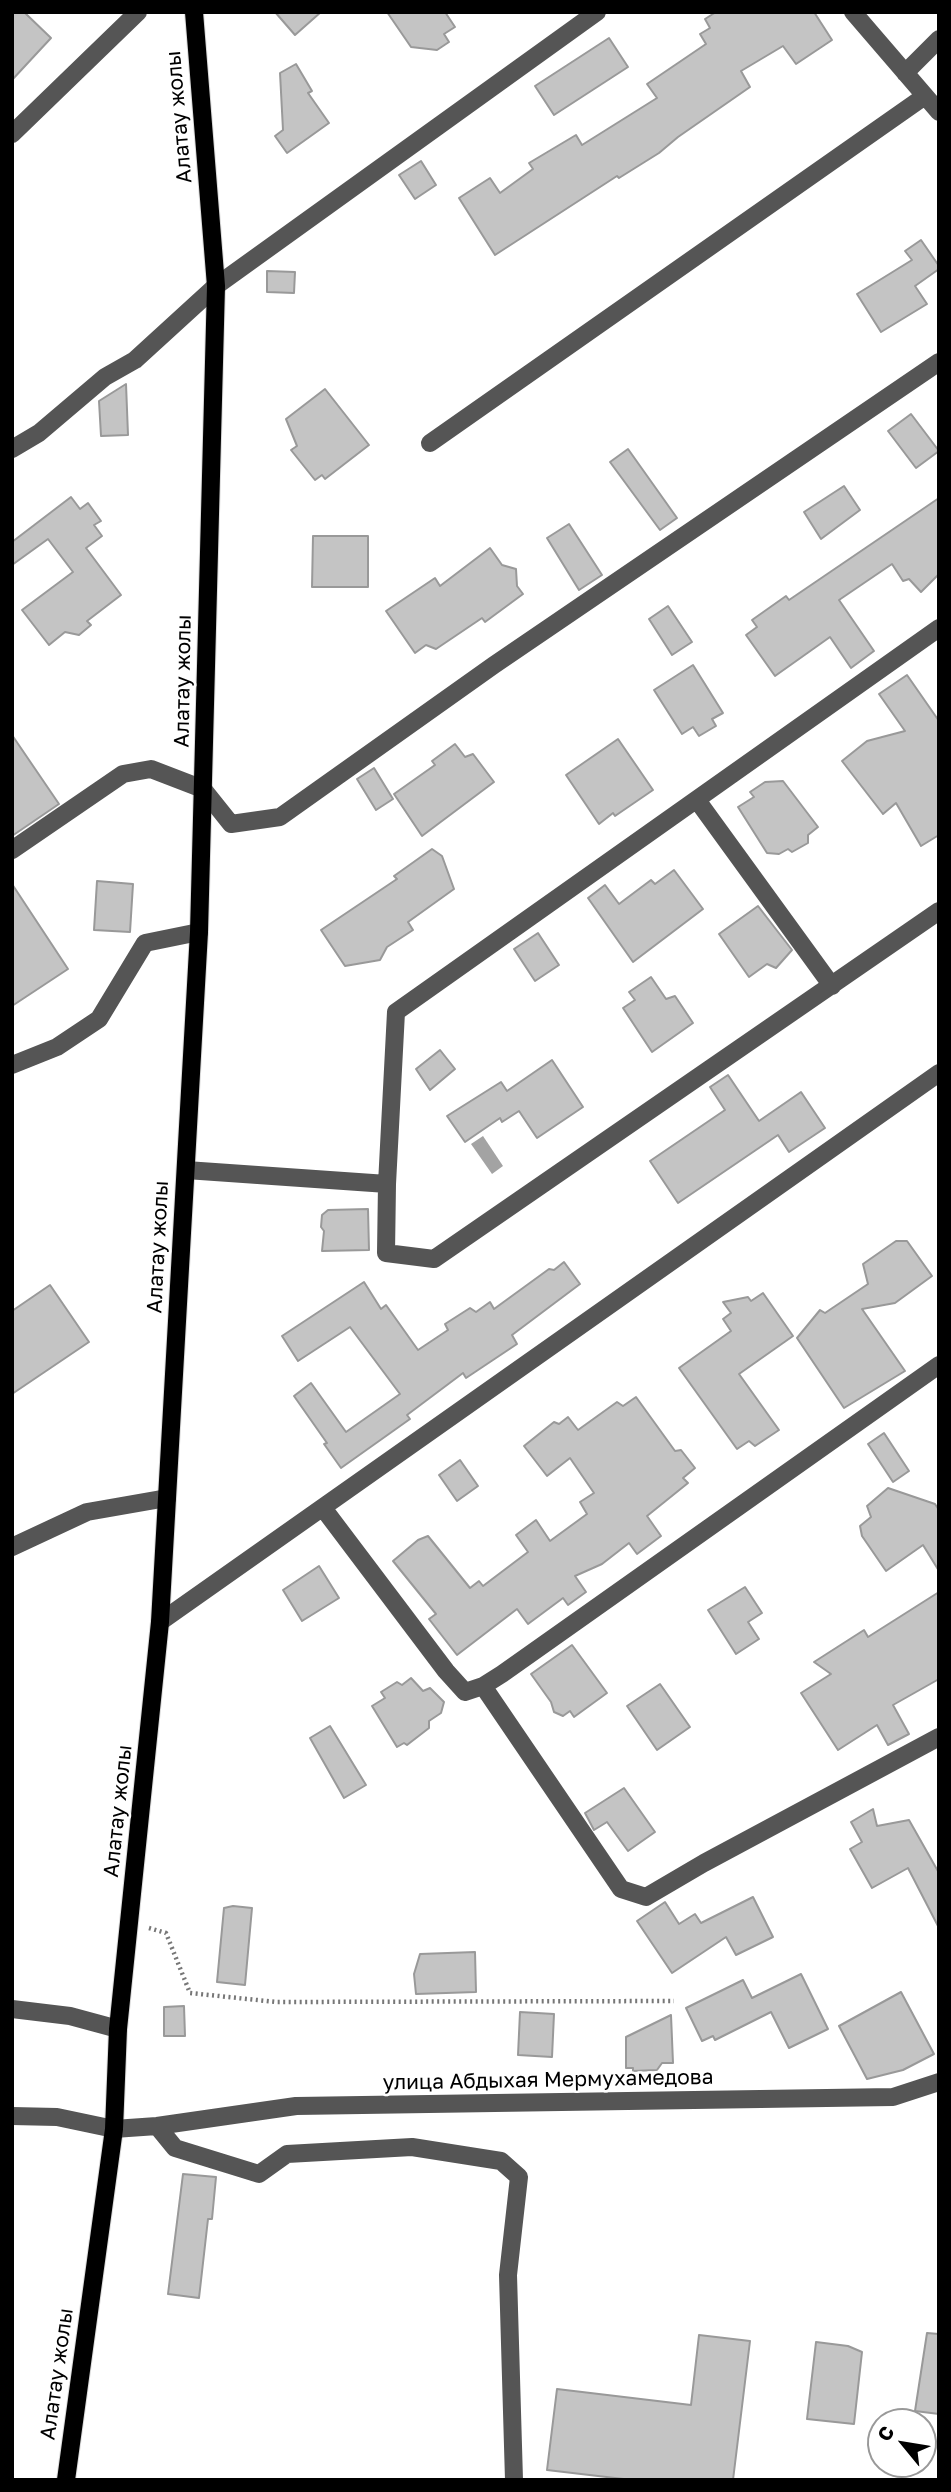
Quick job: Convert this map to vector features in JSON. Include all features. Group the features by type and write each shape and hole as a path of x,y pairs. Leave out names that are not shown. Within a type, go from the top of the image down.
{"main road":[{"name":"Алатау жолы","path":"66,2480 114,2129 118,2029 160,1622 199,932 216,286 194,12"}],"street":[{"path":"12,134 138,12"},
{"path":"12,449 39,433 105,377 135,360 216,286 597,12"},
{"path":"853,12 939,112"},
{"path":"905,73 939,39"},
{"path":"430,443 925,96"},
{"path":"12,850 123,774 151,769 203,789 231,824 280,817 494,665 939,362"},
{"path":"939,628 396,1012 386,1253 434,1259 939,911"},
{"path":"697,800 832,986"},
{"path":"12,1065 57,1047 99,1019 145,943 199,932"},
{"path":"160,1622 939,1073"},
{"path":"186,1170 387,1184"},
{"path":"323,1508 446,1671 465,1692 483,1686 939,1364"},
{"path":"12,1547 87,1512 167,1498"},
{"path":"483,1686 621,1889 646,1897 939,1737"},
{"path":"12,2009 70,2016 118,2029"},
{"name":"улица Абдыхая Мермухамедова","path":"12,2116 57,2117 114,2129 157,2126 296,2106 893,2097 939,2082"},
{"path":"157,2126 175,2148 259,2174 287,2154 412,2147 501,2161 519,2177 508,2275 514,2480"}],"path":[{"path":"130,1923 166,1933 190,1993 276,2002 674,2001"}],"shaded area":[{"path":"483,1136 503,1166 492,1174 471,1144"}],"building":[{"path":"12,12 24,12 51,38 12,80"},
{"path":"275,12 321,12 295,35"},
{"path":"387,12 445,12 455,27 444,34 449,42 437,50 411,47"},
{"path":"716,12 814,12 832,40 796,64 783,46 741,71 750,87 659,153 619,178 617,176 495,255 459,198 490,178 500,193 533,169 529,163 576,135 582,145 657,98 647,84 706,44 700,34 710,28 705,19"},
{"path":"609,38 628,67 554,115 535,86"},
{"path":"296,64 312,91 308,93 329,123 287,153 275,136 283,130 280,73"},
{"path":"421,161 436,185 415,199 399,175"},
{"path":"921,240 939,266 939,269 915,286 927,304 881,332 857,294 912,260 905,251"},
{"path":"267,271 295,272 294,293 267,292"},
{"path":"126,384 128,435 101,436 99,401"},
{"path":"325,389 369,445 325,479 322,475 315,480 291,450 297,446 286,419"},
{"path":"911,414 939,451 916,468 888,431"},
{"path":"628,449 677,518 660,530 610,462"},
{"path":"844,486 860,510 821,539 804,512"},
{"path":"71,497 80,509 88,503 101,521 94,525 102,536 86,548 121,595 87,621 91,625 79,635 65,632 49,645 22,610 73,572 48,539 12,565 12,542"},
{"path":"939,498 939,574 921,592 909,579 903,581 892,564 839,600 874,651 851,668 830,637 775,676 746,635 757,627 752,620 786,596 789,600"},
{"path":"569,524 602,575 579,590 547,538"},
{"path":"313,536 368,536 368,587 312,587"},
{"path":"490,548 502,565 516,569 517,586 523,594 485,622 482,618 436,649 426,645 415,653 386,611 435,578 440,586"},
{"path":"668,606 692,642 672,655 649,619"},
{"path":"693,665 723,713 712,719 716,726 699,736 693,727 682,734 654,690"},
{"path":"907,675 939,721 939,835 921,846 896,803 883,814 842,761 867,741 905,731 879,694"},
{"path":"12,735 59,804 12,836"},
{"path":"618,739 653,790 599,824 566,775"},
{"path":"455,744 465,757 473,754 494,782 422,836 394,794 435,765 432,761"},
{"path":"374,768 393,799 376,810 357,779"},
{"path":"783,781 818,827 808,835 808,843 792,852 788,849 779,854 767,853 738,807 754,797 750,792 765,782"},
{"path":"432,849 442,856 454,889 408,922 413,930 387,947 380,960 345,966 321,930 397,879 394,876"},
{"path":"674,870 703,909 633,962 588,898 605,885 619,904 651,880 655,884"},
{"path":"97,881 133,884 130,932 94,930"},
{"path":"12,884 68,969 12,1006"},
{"path":"758,906 792,950 776,968 767,964 749,977 719,934"},
{"path":"538,933 559,965 535,981 514,949"},
{"path":"651,977 666,999 675,996 693,1023 652,1052 623,1008 635,1000 629,992"},
{"path":"440,1050 455,1069 430,1090 416,1069"},
{"path":"552,1060 583,1107 537,1138 519,1111 502,1122 500,1118 465,1142 447,1116 501,1082 507,1091"},
{"path":"728,1075 759,1121 801,1092 825,1128 789,1152 778,1135 678,1203 650,1161 725,1110 710,1087"},
{"path":"368,1209 369,1250 322,1251 322,1215 328,1210"},
{"path":"896,1241 907,1241 932,1276 895,1303 862,1309 905,1371 844,1408 797,1338 820,1310 825,1313 868,1284 863,1264"},
{"path":"564,1262 580,1284 512,1335 517,1344 466,1378 463,1373 407,1415 410,1419 341,1468 294,1396 311,1383 346,1432 400,1394 350,1327 298,1361 282,1336 364,1282 381,1309 386,1305 418,1350 448,1330 445,1324 470,1308 476,1312 490,1302 494,1309 549,1269 554,1270"},
{"path":"50,1285 89,1342 12,1394 12,1311"},
{"path":"763,1293 793,1336 739,1374 779,1430 755,1446 749,1441 737,1449 679,1368 731,1331 723,1319 731,1313 723,1302 748,1297 751,1301"},
{"path":"636,1397 675,1451 681,1450 695,1468 683,1478 688,1483 647,1516 661,1536 637,1554 629,1543 602,1564 575,1576 586,1592 568,1605 563,1598 528,1624 517,1609 457,1655 429,1619 436,1614 393,1561 418,1540 428,1536 470,1588 479,1581 483,1586 528,1552 516,1535 536,1520 550,1541 587,1514 580,1502 594,1493 570,1458 547,1476 524,1446 554,1422 559,1424 568,1417 578,1430 617,1402 623,1406"},
{"path":"884,1433 909,1471 893,1482 868,1444"},
{"path":"460,1460 478,1486 457,1501 439,1475"},
{"path":"888,1488 935,1504 939,1510 939,1571 923,1545 886,1571 862,1536 860,1526 871,1517 867,1506"},
{"path":"319,1566 339,1598 302,1621 283,1590"},
{"path":"745,1587 762,1613 748,1622 759,1639 736,1654 708,1610"},
{"path":"939,1592 939,1679 893,1705 909,1734 888,1745 877,1725 838,1750 801,1693 831,1674 814,1662 864,1630 868,1637"},
{"path":"572,1645 607,1693 574,1717 570,1711 563,1716 554,1712 551,1702 531,1674"},
{"path":"411,1678 423,1691 430,1688 444,1702 441,1713 429,1721 429,1728 407,1745 404,1743 397,1747 372,1706 385,1698 381,1692 397,1682 402,1685"},
{"path":"660,1684 690,1727 657,1750 627,1706"},
{"path":"330,1726 366,1785 344,1798 310,1738"},
{"path":"624,1788 655,1832 628,1851 607,1822 594,1830 585,1813"},
{"path":"873,1809 877,1826 909,1820 939,1873 939,1928 908,1868 872,1888 850,1849 862,1842 851,1822"},
{"path":"753,1897 773,1937 736,1955 726,1937 672,1973 637,1921 665,1902 679,1924 695,1914 701,1923"},
{"path":"224,1908 252,1908 245,1985 217,1982"},
{"path":"475,1952 476,1992 416,1994 414,1974 420,1954"},
{"path":"801,1974 828,2029 789,2048 771,2012 715,2040 713,2036 702,2041 686,2008 743,1980 752,1998"},
{"path":"901,1992 934,2054 903,2070 867,2079 839,2026"},
{"path":"184,2006 185,2036 164,2036 164,2007"},
{"path":"520,2012 554,2014 552,2057 518,2055"},
{"path":"671,2015 673,2063 662,2063 657,2070 633,2071 633,2068 626,2068 626,2037"},
{"path":"183,2174 216,2177 199,2298 168,2294"},
{"path":"927,2333 939,2334 939,2414 937,2408 915,2408"},
{"path":"699,2335 750,2341 733,2480 632,2480 547,2470 557,2389 691,2405"},
{"path":"816,2342 848,2346 862,2352 854,2424 807,2419"}]}
